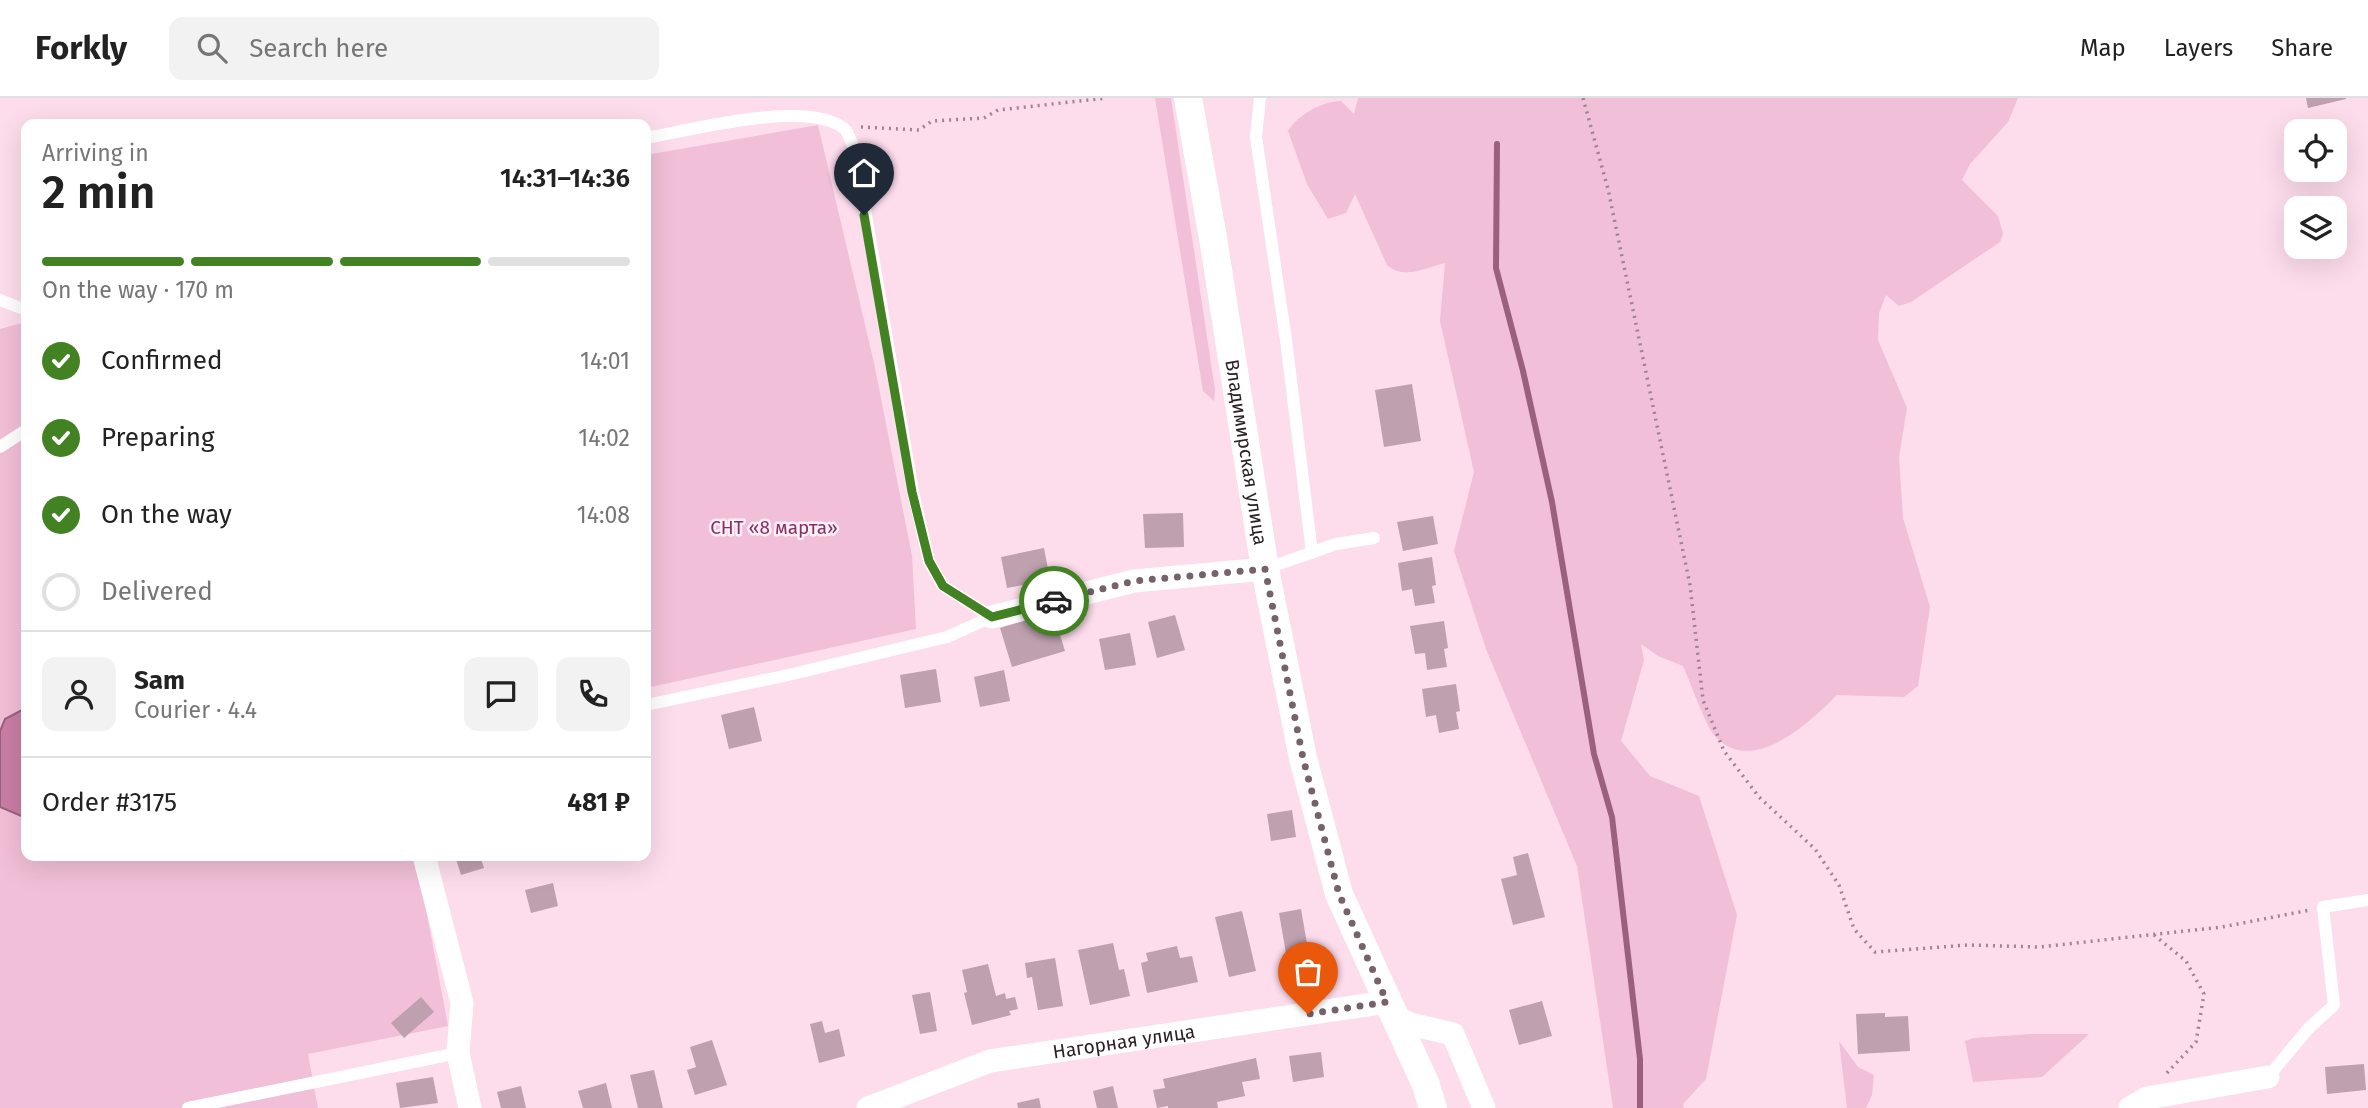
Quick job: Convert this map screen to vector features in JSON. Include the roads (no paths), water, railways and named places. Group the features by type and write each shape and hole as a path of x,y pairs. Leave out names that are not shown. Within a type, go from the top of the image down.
{"street":[{"name":"Владимирская улица","path":"1188,98 1265,569 1303,758 1339,894 1429,1096"},
{"path":"992,617 1134,581 1265,569"},
{"path":"425,861 462,1003 458,1053 470,1108"},
{"path":"1391,1009 1410,1024 1453,1034 1484,1108"},
{"name":"Нагорная улица","path":"868,1108 990,1061 1391,1009"},
{"path":"2139,1103 2268,1077"}],"lane":[{"path":"1260,98 1255,137 1286,340 1312,553"},
{"path":"651,137 782,114 826,119 845,128 855,150 912,492 929,561 943,586 992,617"},
{"path":"0,300 21,308"},
{"path":"0,447 21,433"},
{"path":"1265,569 1336,544 1374,538"},
{"path":"651,704 784,676 947,636 992,617"},
{"path":"2268,1077 2308,1028 2334,1005 2323,907 2368,900"},
{"path":"188,1108 458,1053"}],"waterway":[{"path":"1497,144 1496,268 1523,371 1552,502 1594,754 1612,817 1640,1059 1640,1108"}],"park label":[{"name":"СНТ «8 марта»","path":"774,527"}]}
